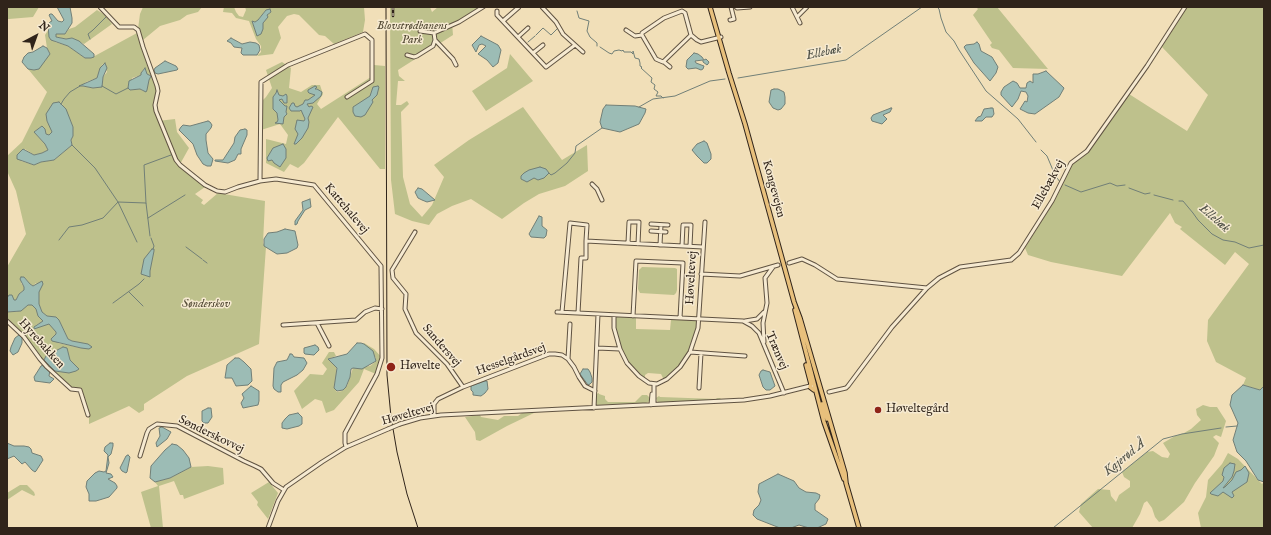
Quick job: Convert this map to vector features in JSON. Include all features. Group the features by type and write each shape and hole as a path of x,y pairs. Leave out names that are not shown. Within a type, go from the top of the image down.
{"main road":[{"name":"Kongevejen","path":"711,7 794,302 803,343 805,361 812,386 817,396 824,422 846,483 859,528"},
{"name":"Kongevejen","path":"794,302 845,473 846,483"},
{"path":"816,374 816,382 812,386 818,388 825,415 834,436"}],"street":[{"name":"Kattehalevej","path":"100,7 119,27 134,27 138,30 157,86 158,91 155,105 156,111 176,160 180,165 205,186 217,191 225,192 260,181 276,180 312,184 381,266 382,358 380,367 345,433 346,447"},
{"path":"420,31 434,33 458,22 483,7"},
{"path":"503,21 519,7"},
{"path":"542,7 556,22 563,34 583,52"},
{"path":"730,20 734,20 731,7"},
{"path":"736,7 750,7"},
{"path":"792,7 800,23"},
{"path":"797,17 807,7"},
{"name":"Ellebækvej","path":"829,392 846,388 848,386 892,326 927,288 939,278 960,267 1005,262 1012,260 1017,256 1055,196 1071,163 1086,151 1148,66 1185,7"},
{"path":"497,11 498,15 503,21 545,66 548,67 575,45"},
{"path":"626,30 635,36 642,35 642,33 662,19 682,11 685,13 691,35 701,42 720,38"},
{"path":"518,37 528,28"},
{"path":"407,55 414,57 417,56 433,46 435,40 434,33"},
{"path":"260,181 261,82 288,65 365,34 372,40 372,81 347,97"},
{"path":"642,35 656,59 660,62 664,62 670,67"},
{"path":"664,62 691,35"},
{"path":"435,40 453,59 456,65"},
{"path":"533,53 543,44"},
{"path":"592,184 597,189 602,200"},
{"path":"628,243 629,222 639,222 638,244"},
{"name":"Høveltevej","path":"654,385 661,383 674,374 690,352 696,335 699,319 705,222"},
{"path":"562,312 570,223 587,224 586,258 581,258 578,313"},
{"path":"651,224 668,225"},
{"path":"660,245 661,225"},
{"path":"682,246 683,225 691,225 690,246"},
{"path":"651,231 666,232"},
{"name":"Sandersvej","path":"415,232 392,270 393,278 406,294 405,309 416,333 447,364 463,387"},
{"path":"586,241 703,247"},
{"path":"789,262 802,259 837,278 927,288"},
{"path":"633,316 636,261 683,263 680,318"},
{"path":"701,274 740,276 778,265"},
{"path":"764,344 763,323 767,303 765,278 773,267"},
{"path":"283,325 356,320 365,312 375,308 382,309"},
{"name":"Trænvej","path":"557,312 743,321 757,319 766,310"},
{"path":"594,408 598,314"},
{"path":"614,315 614,328 620,349 632,369 646,382 654,385 653,405"},
{"name":"Hyrebakken","path":"7,321 24,337 40,359 71,389 80,390 88,415"},
{"name":"Trænvej","path":"743,321 756,329 759,333 784,394"},
{"path":"317,323 329,346"},
{"path":"570,324 568,359 585,386 595,391"},
{"path":"597,348 620,349"},
{"path":"690,352 745,356"},
{"path":"699,388 701,353"},
{"name":"Hesselgårdsvej","path":"434,416 434,404 436,401 463,387 549,354 555,354 568,359"},
{"name":"Høveltevej","path":"268,528 278,501 284,490 296,480 346,447 400,424 434,416 744,400 784,394 812,386"},
{"name":"Sønderskovvej","path":"140,456 149,429 158,424 177,426 256,466 273,483 284,490"}],"green space":[{"path":"7,7 39,7 33,17 7,19"},
{"path":"143,7 202,7 198,12 187,15 180,20 160,26 143,40 138,29 140,14"},
{"path":"224,7 234,7 239,16 243,17 246,10 245,7 364,7 365,20 363,32 334,44 325,36 319,35 299,15 294,14 287,16 278,27 281,38 273,54 257,56 261,52 261,46 256,39 249,21 236,18 232,13 223,12","holes":["266,10 271,12 267,15 263,23 263,29 255,30 252,21 255,22 258,20"]},
{"name":"Blovstrødbanens Park","path":"390,7 430,7 432,12 438,7 478,7 460,20 452,23 453,35 398,70 399,76 405,81 398,81 396,105 401,105 407,101 409,104 401,112 403,177 410,204 422,217 432,205 444,177 434,165 469,140 523,107 562,160 587,145 588,171 565,186 539,194 502,219 471,199 452,206 437,214 429,225 412,221 395,214 391,180"},
{"path":"976,7 997,7 1048,69 1013,68 999,50 992,48 990,45 992,43 973,15 978,9"},
{"path":"1187,7 1264,7 1264,386 1260,390 1243,385 1246,378 1216,362 1207,341 1208,320 1249,264 1235,252 1225,265 1180,229 1182,227 1175,223 1170,213 1122,276 1051,262 1028,255 1025,248 1057,196 1068,169 1074,162 1083,157 1129,94 1187,131 1208,95 1162,47"},
{"path":"97,10 105,15 112,24 84,44 72,38 66,39 55,36 56,34 65,34 69,29 75,27"},
{"name":"Sønderskov","path":"49,29 49,37 55,42 68,46 85,58 91,58 137,33 157,89 154,102 158,121 175,119 177,132 189,148 179,166 205,187 195,194 203,200 201,203 204,205 218,193 265,201 263,243 266,247 259,344 187,376 144,404 144,410 139,413 129,406 89,424 89,415 80,390 71,388 45,364 21,332 7,320 7,312 16,312 28,305 32,305 36,309 38,316 44,321 36,325 49,324 55,329 56,334 54,336 58,343 81,348 86,344 68,339 59,320 47,316 42,312 39,304 39,290 36,283 33,286 24,277 21,283 24,290 19,294 16,300 9,295 7,298 7,267 26,234 16,191 7,171 7,156 22,142 47,92 28,69 34,70 50,54 47,48 45,35","holes":["103,64 107,72 103,77 102,86 93,88 83,86 86,82 97,78","144,69 147,74 151,76 143,91 140,89 130,90 132,78 141,75","59,102 62,104 73,127 73,136 71,140 72,145 54,160 41,162 34,165 21,161 25,149 34,155 48,150 45,144 34,132 42,126 46,134 49,135 53,132 47,121","63,347 67,349 70,360 79,369 59,372 55,371 44,360 46,356"]},
{"path":"510,54 533,81 486,111 472,91 507,68"},
{"path":"282,62 291,68 289,88 301,92 312,85 320,85 323,94 317,104 321,109 371,77 374,65 385,66 385,169 380,169 338,117 304,163 298,168 290,164 284,172 266,163 266,139 286,144 288,135 280,124 261,130 262,101 272,88 266,70"},
{"path":"642,267 677,269 676,293 674,295 640,293 638,289 639,270"},
{"path":"616,316 648,318 636,318 636,329 670,330 671,320 664,318 698,321 696,333 688,354 681,364 664,380 661,374 648,373 645,375 645,379 629,363 622,351 617,337"},
{"path":"364,343 374,349 383,359 376,374 364,369 359,382 334,410 326,413 322,401 315,399 302,409 294,391 310,374 323,375 327,369 322,363 329,352 334,352 336,356 328,359 336,367 337,372 334,388 337,392 342,391 347,386 353,368 370,366 375,362 376,358 369,349 363,346"},
{"path":"599,393 605,396 605,399 608,402 635,402 642,395 647,395 650,401 646,403 597,405 596,394"},
{"path":"659,396 721,399 658,403 656,398"},
{"path":"1203,405 1217,407 1226,421 1221,437 1216,435 1213,437 1219,443 1214,456 1184,502 1164,520 1159,522 1147,501 1144,503 1132,528 1093,528 1079,512 1081,504 1098,489 1110,490 1111,496 1116,502 1119,495 1130,487 1130,481 1124,477 1122,472 1147,452 1153,451 1162,457 1168,458 1170,454 1163,443 1191,429 1201,420 1197,415 1196,409"},
{"path":"536,412 480,441 476,440 475,432 465,417 480,415 481,417 498,420 504,416 518,416 522,413"},
{"path":"1228,453 1238,459 1262,484 1264,482 1264,528 1201,528 1198,513 1206,497 1208,480 1222,464"},
{"path":"208,466 223,468 224,484 184,499 183,495 180,495 174,481 159,486 163,528 151,528 141,492 158,486 155,482 170,478 191,467"},
{"path":"269,482 278,493 268,519 257,505 258,502 251,493"},
{"path":"20,485 27,485 35,495 34,496 22,490 7,500 7,493"}],"water":[{"path":"57,7 70,7 72,23 65,34 56,34 56,37 66,39 72,38 79,41 94,54 94,57 85,58 68,46 51,40 49,37 48,24 52,21 49,15 52,14 58,21 62,22 64,20"},
{"path":"270,9 271,12 267,15 268,17 263,23 261,34 257,36 252,21 255,22 258,20 266,10"},
{"path":"481,36 498,45 501,50 498,63 493,67 487,60 478,54 486,46 482,44 479,45 476,52 472,45"},
{"path":"231,38 242,44 250,42 256,43 259,45 260,50 257,55 243,55 241,53 242,48 234,47 227,41"},
{"path":"977,42 981,51 992,57 998,67 996,73 990,81 974,63 964,47"},
{"path":"43,46 47,48 50,54 39,69 28,69 22,62 24,57 28,53 33,52"},
{"path":"694,53 698,54 704,60 706,59 709,62 707,65 703,62 703,60 695,61 696,63 704,66 701,70 696,68 688,69 686,67 687,60"},
{"path":"165,61 176,66 178,69 158,74 155,73 155,68"},
{"path":"105,63 107,68 103,77 102,87 93,88 79,86 97,78 100,68"},
{"path":"145,68 147,74 151,76 146,92 140,89 130,90 128,88 129,81 141,75"},
{"path":"1046,71 1064,88 1059,97 1035,114 1028,113 1020,109 1025,101 1027,102 1028,96 1026,92 1021,91 1018,99 1012,107 1001,95 1004,87 1013,81 1017,83 1020,88 1026,88 1027,83 1030,81 1033,83 1033,74"},
{"path":"315,86 317,87 315,89 322,92 321,96 313,103 307,104 309,107 313,107 308,118 308,128 302,138 294,144 298,134 295,129 297,120 304,121 305,119 301,110 291,111 289,108 292,103 294,103 297,107 303,104 305,100 308,100 315,95 309,93 308,90"},
{"path":"378,86 377,95 372,100 373,102 365,115 361,117 355,116 353,107 370,96 373,87"},
{"path":"774,89 784,92 785,97 785,104 778,110 773,108 769,102 771,90"},
{"path":"277,90 279,95 283,96 286,94 287,96 287,103 284,103 282,99 279,100 287,106 287,114 284,117 283,124 275,123 278,120 277,113 273,109 273,97"},
{"path":"59,102 66,109 73,127 73,136 71,140 72,145 54,160 41,162 34,165 17,159 17,155 23,149 34,155 48,150 45,144 34,132 42,126 45,129 46,134 49,135 52,132 47,121 46,114 53,103"},
{"path":"606,105 635,106 646,109 639,124 620,132 602,128 600,122 603,109"},
{"path":"891,108 890,112 883,115 887,119 882,124 872,121 871,118 873,115"},
{"path":"993,108 994,114 992,117 986,117 982,121 975,121 981,116 984,109"},
{"path":"208,121 212,125 206,134 208,153 213,159 211,166 203,164 197,155 193,144 179,130 183,125 190,126"},
{"path":"240,130 247,130 247,135 241,149 241,154 238,154 235,160 228,163 215,161 223,160 234,143 235,137"},
{"path":"704,141 707,143 711,154 711,159 707,163 704,163 692,150 697,144"},
{"path":"283,144 286,149 286,158 280,167 272,160 268,161 267,158 273,148"},
{"path":"540,167 546,169 549,173 544,178 538,180 534,178 527,182 521,179 521,176 524,173"},
{"path":"418,188 422,189 435,200 427,202 418,198 415,192"},
{"path":"310,199 311,207 305,210 295,225 295,221 303,210 302,202"},
{"path":"539,216 542,217 542,226 547,230 544,238 531,237 529,234"},
{"path":"285,229 295,231 298,245 297,248 287,253 277,254 264,246 264,239 268,233"},
{"path":"152,249 154,249 154,251 150,277 141,274 144,259"},
{"path":"21,277 24,277 33,286 42,281 43,284 39,292 39,304 42,312 47,316 56,317 59,320 68,339 88,344 92,347 89,349 81,348 52,341 51,339 56,332 49,324 34,329 34,327 43,321 38,316 36,309 32,305 28,305 21,311 7,312 7,298 9,295 12,295 14,300 16,300 19,294 24,290 20,279"},
{"path":"19,335 22,338 22,343 18,352 13,355 10,351 11,347 15,338"},
{"path":"357,343 364,344 373,351 376,361 362,369 351,369 346,387 343,390 337,391 334,388 337,368 328,359 347,354"},
{"path":"315,345 319,350 314,355 304,353 304,348"},
{"path":"63,347 67,348 70,360 79,369 76,371 69,373 55,371 44,360 46,356"},
{"path":"290,354 294,357 304,358 307,363 303,370 297,375 283,382 281,385 281,392 278,392 273,386 274,368 277,362 287,360"},
{"path":"235,358 239,358 251,369 252,381 248,385 236,386 232,378 225,378 227,365"},
{"path":"43,365 50,370 49,376 54,379 50,383 35,381 34,377"},
{"path":"583,369 588,369 592,378 592,382 588,385 580,374"},
{"path":"763,370 770,372 775,386 770,390 766,390 763,387 759,375"},
{"path":"487,381 488,389 485,393 481,396 473,395 471,386"},
{"path":"1243,385 1260,390 1264,386 1264,482 1258,480 1246,461 1237,452 1233,440 1238,423 1230,405 1232,395"},
{"path":"251,386 259,391 258,405 243,408 241,403 244,398 242,394"},
{"path":"211,408 212,417 208,423 204,423 202,421 202,411"},
{"path":"298,413 302,417 302,424 287,429 282,428 282,423 289,415"},
{"path":"162,427 171,432 167,439 157,447 156,443 160,436 159,428"},
{"path":"7,443 14,446 29,447 32,453 41,456 43,460 35,472 25,462 22,464 14,456 7,459"},
{"path":"110,443 113,443 113,446 111,454 108,457 109,463 106,473 111,474 113,477 108,479 115,483 117,488 109,497 96,501 89,501 89,494 86,487 87,481 95,473 99,471 106,471 108,455 104,451 105,447"},
{"path":"172,444 177,445 183,450 189,458 191,467 170,478 155,482 150,478 151,466"},
{"path":"128,455 130,457 126,473 120,468"},
{"path":"1230,463 1235,464 1234,471 1232,477 1223,488 1232,480 1236,472 1245,466 1249,473 1247,482 1232,492 1234,496 1232,498 1223,492 1218,496 1211,494 1210,493 1223,481 1224,477 1222,475 1224,468"},
{"path":"778,474 794,481 799,488 806,492 820,495 815,504 815,510 828,519 826,524 817,528 809,528 799,525 791,528 780,528 757,519 753,515 754,510 759,505 761,500 758,492 759,484"}],"waterway":[{"name":"Ellebæk","path":"738,78 846,60 922,7"},
{"name":"Ellebæk","path":"937,7 939,9 946,32 954,41 986,91 1018,119 1036,142"},
{"path":"577,11 579,18 589,21 587,31 590,37 597,43 597,46"},
{"path":"90,39 88,34 106,17"},
{"path":"536,35 543,28 551,35 557,29"},
{"path":"528,42 535,36"},
{"path":"600,47 612,54 614,51 619,50 631,52 633,54 633,51 635,58 639,59 641,68 652,78 651,82 655,85 654,89 658,92 656,96 661,96 663,98"},
{"name":"Ellebæk","path":"639,107 653,99 675,96 710,81 725,79"},
{"path":"61,104 70,92 80,86"},
{"path":"102,86 116,94 128,88"},
{"name":"Ellebæk","path":"549,173 551,175 555,173 567,163 575,153 576,146 602,128"},
{"path":"72,145 95,168 118,202 137,242"},
{"name":"Ellebæk","path":"1041,150 1047,156 1055,175 1060,182"},
{"path":"146,203 144,165 171,155"},
{"name":"Ellebæk","path":"1065,185 1081,192 1110,183 1117,186 1125,185"},
{"name":"Ellebæk","path":"1129,188 1145,194 1150,193"},
{"path":"148,218 185,195"},
{"name":"Ellebæk","path":"1154,195 1173,200"},
{"name":"Ellebæk","path":"1179,201 1183,201 1198,220 1212,234 1223,240 1235,242 1249,248 1264,245"},
{"path":"59,240 69,227 82,225 103,218 118,202 146,203 150,236"},
{"path":"151,238 154,246 153,249"},
{"path":"186,247 202,259"},
{"path":"203,260 207,263"},
{"path":"113,303 144,279"},
{"path":"129,292 143,306"},
{"name":"Kajerød Å","path":"1226,427 1237,426"},
{"name":"Kajerød Å","path":"1053,528 1163,439 1182,434 1221,428"}],"tram line":[{"path":"386,7 387,375 391,417 397,452 407,494 418,528"}],"railway":[{"path":"393,7 393,16"}],"place":[{"name":"Høvelte","path":"391,367"},
{"name":"Høveltegård","path":"878,410"}]}
